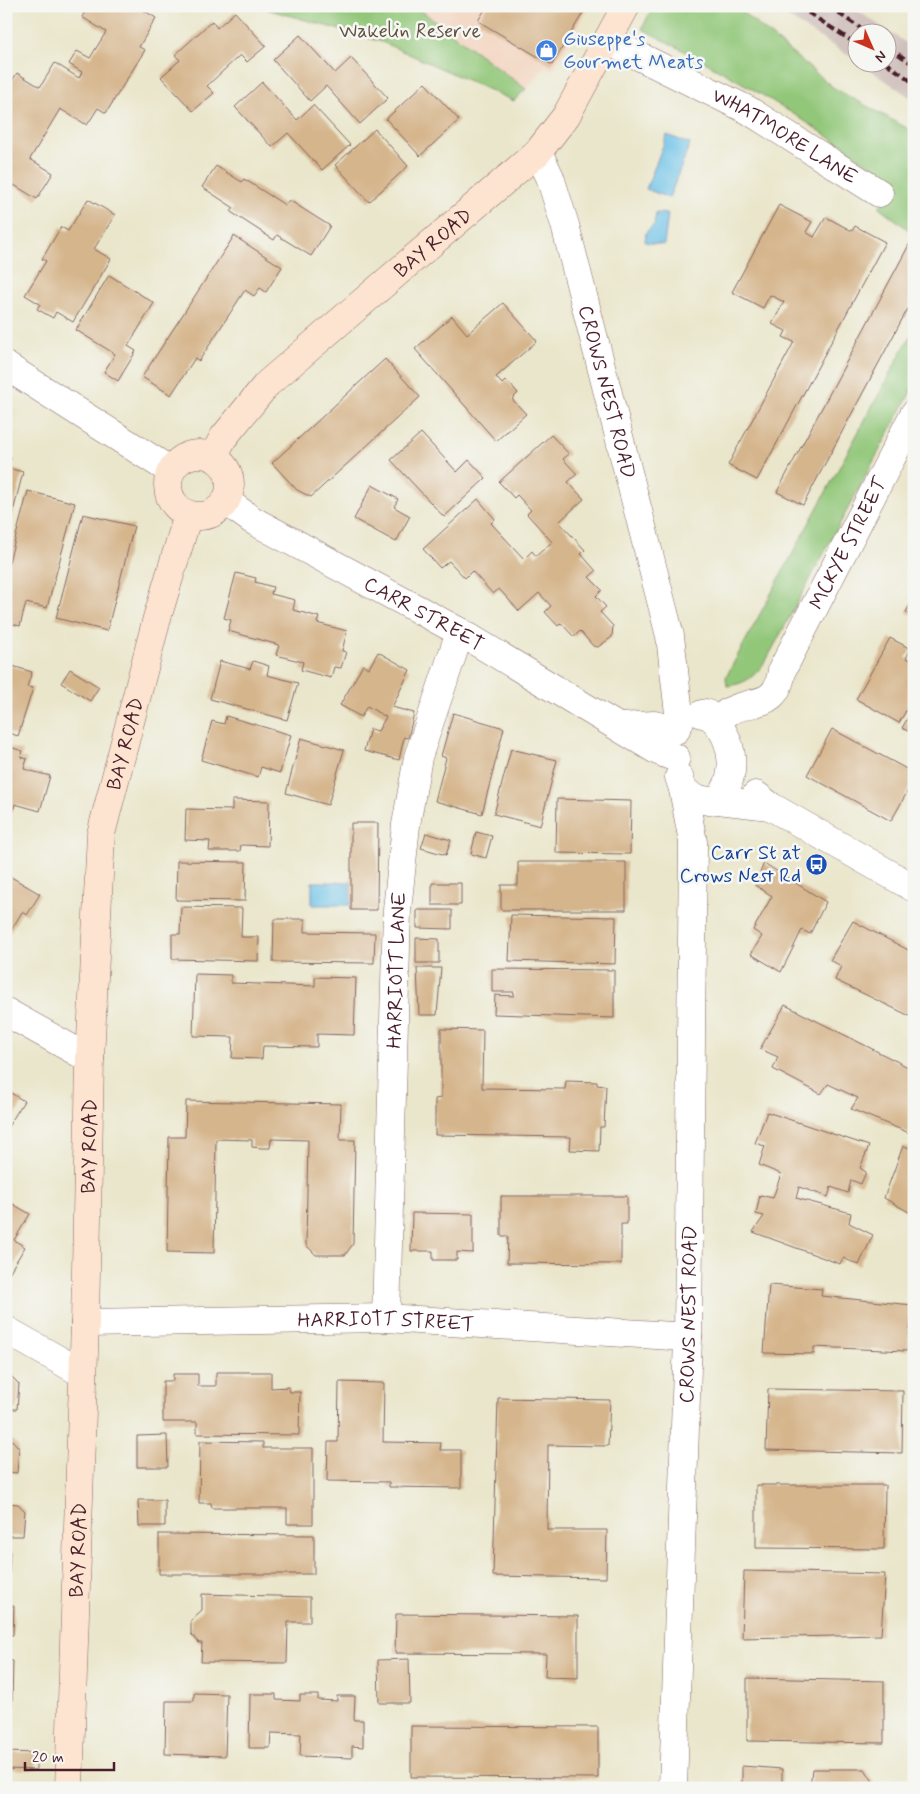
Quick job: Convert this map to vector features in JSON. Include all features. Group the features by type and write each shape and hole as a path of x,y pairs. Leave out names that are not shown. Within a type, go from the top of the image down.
{"street":[{"name":"BAY ROAD","path":"213,457 238,418 267,384 538,152 566,116 626,6"},
{"name":"WHATMORE LANE","path":"608,41 748,110 879,193"},
{"name":"CROWS NEST ROAD","path":"538,152 550,177 565,225 670,636 696,720"},
{"path":"6,366 171,471"},
{"name":"MCKYE STREET","path":"696,720 757,704 767,698 780,684 782,670 914,414"},
{"path":"194,454 213,457 221,463 227,472 229,492 226,501 209,514 199,516 188,515 172,501 168,481 171,471 185,457 194,454"},
{"name":"CARR STREET","path":"226,501 252,520 460,632 658,750 676,758"},
{"name":"BAY ROAD","path":"69,1788 85,1323 90,1059 101,834 157,618 188,515"},
{"name":"HARRIOTT LANE","path":"386,1318 397,910 406,825 418,757 460,632"},
{"path":"621,727 696,720 727,738 731,760 731,775 724,793 713,801"},
{"path":"696,720 676,758 683,789 690,796 713,801 770,806"},
{"path":"731,775 770,806 914,888"},
{"name":"CROWS NEST ROAD","path":"673,1788 688,1337 693,842 683,789"},
{"name":"CROWS NEST ROAD","path":"693,842 713,801"},
{"path":"6,1012 90,1059"},
{"name":"HARRIOTT STREET","path":"85,1323 386,1318 688,1337"},
{"path":"6,1330 82,1373"}],"shaded area":[{"path":"415,6 590,6 553,70 545,66 526,89"},
{"path":"770,6 849,6 875,22 848,22 848,55"},
{"path":"898,37 914,48 914,100 873,72 898,72"}],"green space":[{"name":"Wakelin Reserve","path":"256,6 415,6 526,89 514,101 382,42"},
{"path":"653,6 735,6 834,88 914,132 914,234 879,207 895,184 804,120 708,64 642,29"},
{"path":"914,329 914,386 767,659 759,670 746,681 727,686 726,677"}],"water":[{"path":"667,135 690,144 669,198 646,189"},
{"path":"656,213 668,214 664,245 645,242 646,232 654,225"},
{"path":"312,882 351,882 351,905 312,905"}],"building":[{"path":"88,6 137,6 156,18 139,47 145,50 106,113 98,108 87,125 60,109 30,159 53,173 37,199 14,185 6,198 6,90 17,73 40,87 55,63 79,78 82,72 69,64 77,51 90,58 106,32 82,17"},
{"path":"487,6 587,6 552,65 478,21"},
{"path":"235,12 266,46 247,62 240,55 207,86 214,93 193,111 161,77 180,60 175,55 212,21 217,28"},
{"path":"300,35 335,73 351,58 388,98 360,124 326,86 310,101 273,60"},
{"path":"262,82 297,120 313,105 350,145 322,170 288,133 272,147 235,107"},
{"path":"425,83 459,120 420,156 386,119"},
{"path":"375,129 408,166 369,202 335,165"},
{"path":"216,166 242,182 244,179 285,205 289,200 330,226 311,256 277,235 274,240 231,212 234,208 202,187"},
{"path":"88,199 115,215 94,249 111,259 73,322 56,312 53,318 37,309 40,304 25,295 46,261 42,259 61,227 68,231"},
{"path":"779,205 812,222 806,232 814,237 826,217 852,231 855,226 885,242 757,480 728,465 794,342 783,337 786,331 772,324 784,302 770,295 763,308 732,292"},
{"path":"234,236 282,267 266,292 260,288 254,296 245,290 199,361 195,358 171,395 142,377"},
{"path":"910,243 914,245 914,297 803,505 777,492"},
{"path":"109,275 154,303 128,346 136,351 118,381 104,372 115,354 76,330"},
{"path":"503,303 537,341 496,377 502,384 506,380 518,393 512,399 526,414 496,441 415,349 452,316 467,334"},
{"path":"385,359 420,397 311,497 297,490 272,463"},
{"path":"421,433 457,472 469,460 486,478 444,517 391,460"},
{"path":"551,435 569,454 563,459 577,474 568,482 584,499 559,522 585,550 581,554 596,571 589,577 602,590 596,596 606,607 600,612 613,626 612,637 598,647 593,646 580,631 574,637 561,623 558,626 545,612 551,606 539,593 519,611 499,589 493,594 472,571 465,578 449,561 440,568 423,549 478,499 495,519 491,523 524,559 532,551 536,556 552,542 527,514 531,510 517,495 514,498 499,482"},
{"path":"6,457 11,458 8,468 23,472 7,536"},
{"path":"372,485 398,499 394,507 410,516 396,542 354,519"},
{"path":"28,491 75,503 47,608 26,603 20,626 6,622 6,610 10,597 6,596 6,573"},
{"path":"83,514 134,526 107,631 56,618"},
{"path":"236,573 256,578 255,582 273,587 271,594 295,600 293,610 319,617 317,623 347,631 342,651 346,652 341,668 334,667 331,678 301,670 303,662 276,655 279,645 228,631 231,620 224,618"},
{"path":"914,598 914,616 906,612"},
{"path":"890,638 911,649 906,658 914,662 914,697 899,723 856,699"},
{"path":"378,652 410,670 392,707 414,713 408,738 404,737 399,760 364,751 370,729 378,731 386,717 367,706 361,717 340,705 363,665 369,668"},
{"path":"220,661 250,669 253,661 269,666 267,675 298,683 287,720 210,699"},
{"path":"6,664 32,672 27,687 33,688 18,736 6,732"},
{"path":"70,669 99,687 90,701 61,683"},
{"path":"914,707 914,734 902,728"},
{"path":"453,713 504,728 482,814 435,801 446,758 441,756"},
{"path":"226,716 291,735 280,773 261,767 258,777 201,760 212,721 224,724"},
{"path":"832,729 914,773 914,780 891,821 807,775"},
{"path":"301,738 344,750 328,805 286,793"},
{"path":"6,746 23,751 21,757 27,759 24,769 50,776 40,811 15,804 13,812 6,810"},
{"path":"511,749 557,760 540,826 494,814"},
{"path":"557,799 631,801 630,854 556,853"},
{"path":"232,800 269,801 268,846 241,845 240,851 209,851 210,841 185,840 186,809 232,810"},
{"path":"351,823 378,823 377,910 351,910"},
{"path":"476,832 492,836 486,858 471,854"},
{"path":"426,833 451,840 446,855 421,848"},
{"path":"177,861 246,862 245,901 176,900"},
{"path":"518,862 626,862 626,910 501,910 501,885 518,885"},
{"path":"764,863 826,902 810,934 802,930 781,972 751,954 762,936 753,930 772,896 755,885"},
{"path":"6,874 40,894 27,915 22,912 6,939"},
{"path":"432,883 461,883 461,905 432,905"},
{"path":"181,907 242,908 241,937 259,937 258,961 172,959 172,934 180,934"},
{"path":"417,910 452,910 452,929 417,928"},
{"path":"511,915 616,917 615,964 509,961"},
{"path":"274,919 305,919 305,932 375,933 374,963 273,962"},
{"path":"853,921 914,953 914,1018 835,980 841,966 830,960"},
{"path":"416,938 439,939 439,963 416,963"},
{"path":"417,968 441,968 437,1015 419,1015"},
{"path":"492,969 614,970 614,1018 494,1014 495,995 514,996 514,992 492,992"},
{"path":"195,974 231,975 231,983 315,986 315,977 356,978 354,1035 317,1034 317,1047 263,1046 262,1059 232,1058 233,1037 193,1036"},
{"path":"785,1005 914,1070 914,1135 851,1109 858,1098 828,1084 821,1094 773,1069 778,1057 760,1049"},
{"path":"441,1029 483,1030 482,1088 565,1089 566,1081 597,1082 597,1085 606,1086 604,1127 600,1127 599,1151 570,1150 571,1137 435,1135 435,1099 441,1098"},
{"path":"6,1090 24,1101 6,1130"},
{"path":"186,1101 341,1104 340,1140 355,1140 353,1244 345,1255 316,1255 306,1245 308,1140 271,1139 270,1148 261,1148 252,1147 252,1140 216,1139 214,1253 167,1252 169,1137 185,1137"},
{"path":"767,1112 869,1146 860,1168 866,1172 861,1184 851,1180 848,1193 831,1187 828,1197 799,1187 796,1198 851,1213 849,1223 873,1235 859,1265 843,1258 840,1264 753,1232 764,1216 756,1214 760,1195 773,1198 781,1174 759,1165 765,1146 755,1143"},
{"path":"903,1146 914,1149 914,1215 884,1198"},
{"path":"501,1196 627,1196 627,1224 621,1224 621,1264 507,1263 508,1236 501,1236"},
{"path":"6,1200 30,1214 14,1240 25,1247 6,1278"},
{"path":"412,1213 473,1214 473,1253 457,1252 457,1260 433,1260 433,1251 411,1251"},
{"path":"769,1285 822,1289 821,1296 913,1305 907,1351 814,1347 814,1354 764,1353"},
{"path":"216,1372 271,1372 271,1388 289,1387 290,1392 300,1392 299,1435 197,1434 197,1422 163,1422 163,1381 173,1381 173,1374 198,1374 198,1386 216,1386"},
{"path":"6,1377 12,1377 19,1384 17,1409 6,1409"},
{"path":"339,1382 384,1383 383,1442 441,1443 440,1450 461,1450 461,1488 389,1487 389,1482 327,1481 328,1442 338,1442"},
{"path":"768,1389 903,1391 902,1453 766,1450"},
{"path":"498,1398 610,1400 608,1446 548,1445 547,1530 607,1530 606,1578 493,1576"},
{"path":"167,1435 168,1467 137,1467 137,1436"},
{"path":"6,1440 12,1440 19,1448 17,1473 6,1472"},
{"path":"200,1441 263,1442 263,1448 313,1448 313,1524 287,1524 287,1508 212,1508 211,1503 199,1503"},
{"path":"756,1485 885,1485 884,1549 756,1548"},
{"path":"138,1500 165,1500 165,1526 139,1526"},
{"path":"6,1503 18,1504 25,1511 23,1536 6,1536"},
{"path":"159,1534 314,1535 314,1574 159,1574"},
{"path":"6,1548 10,1548 9,1593 6,1593"},
{"path":"744,1571 885,1574 881,1635 742,1638"},
{"path":"202,1594 310,1597 310,1622 288,1622 287,1663 201,1662 202,1643 199,1643 191,1634 191,1620 202,1610"},
{"path":"6,1606 14,1606 13,1635 8,1635 8,1639"},
{"path":"396,1614 578,1616 578,1678 545,1677 546,1654 395,1653"},
{"path":"409,1659 410,1703 379,1703 378,1660"},
{"path":"6,1660 13,1661 12,1705 6,1705"},
{"path":"747,1678 884,1681 884,1743 747,1741"},
{"path":"194,1693 227,1694 225,1756 165,1754 166,1701 194,1701"},
{"path":"250,1694 276,1694 276,1700 300,1701 300,1695 318,1695 318,1700 337,1701 337,1696 355,1696 354,1720 363,1720 363,1747 352,1746 352,1758 300,1756 301,1734 271,1733 270,1748 249,1748"},
{"path":"411,1726 598,1727 598,1778 411,1777"},
{"path":"6,1752 36,1753 36,1770 6,1769"},
{"path":"742,1766 782,1769 782,1788 742,1788"},
{"path":"812,1769 865,1769 877,1788 810,1788"}],"railway":[{"path":"798,6 848,38"},
{"path":"828,6 851,22"},
{"path":"898,54 914,65"},
{"path":"898,71 914,83"}],"place":[{"name":"Giuseppe's Gourmet Meats","path":"547,50"},
{"name":"Carr St at Crows Nest Rd","path":"817,864"}]}
